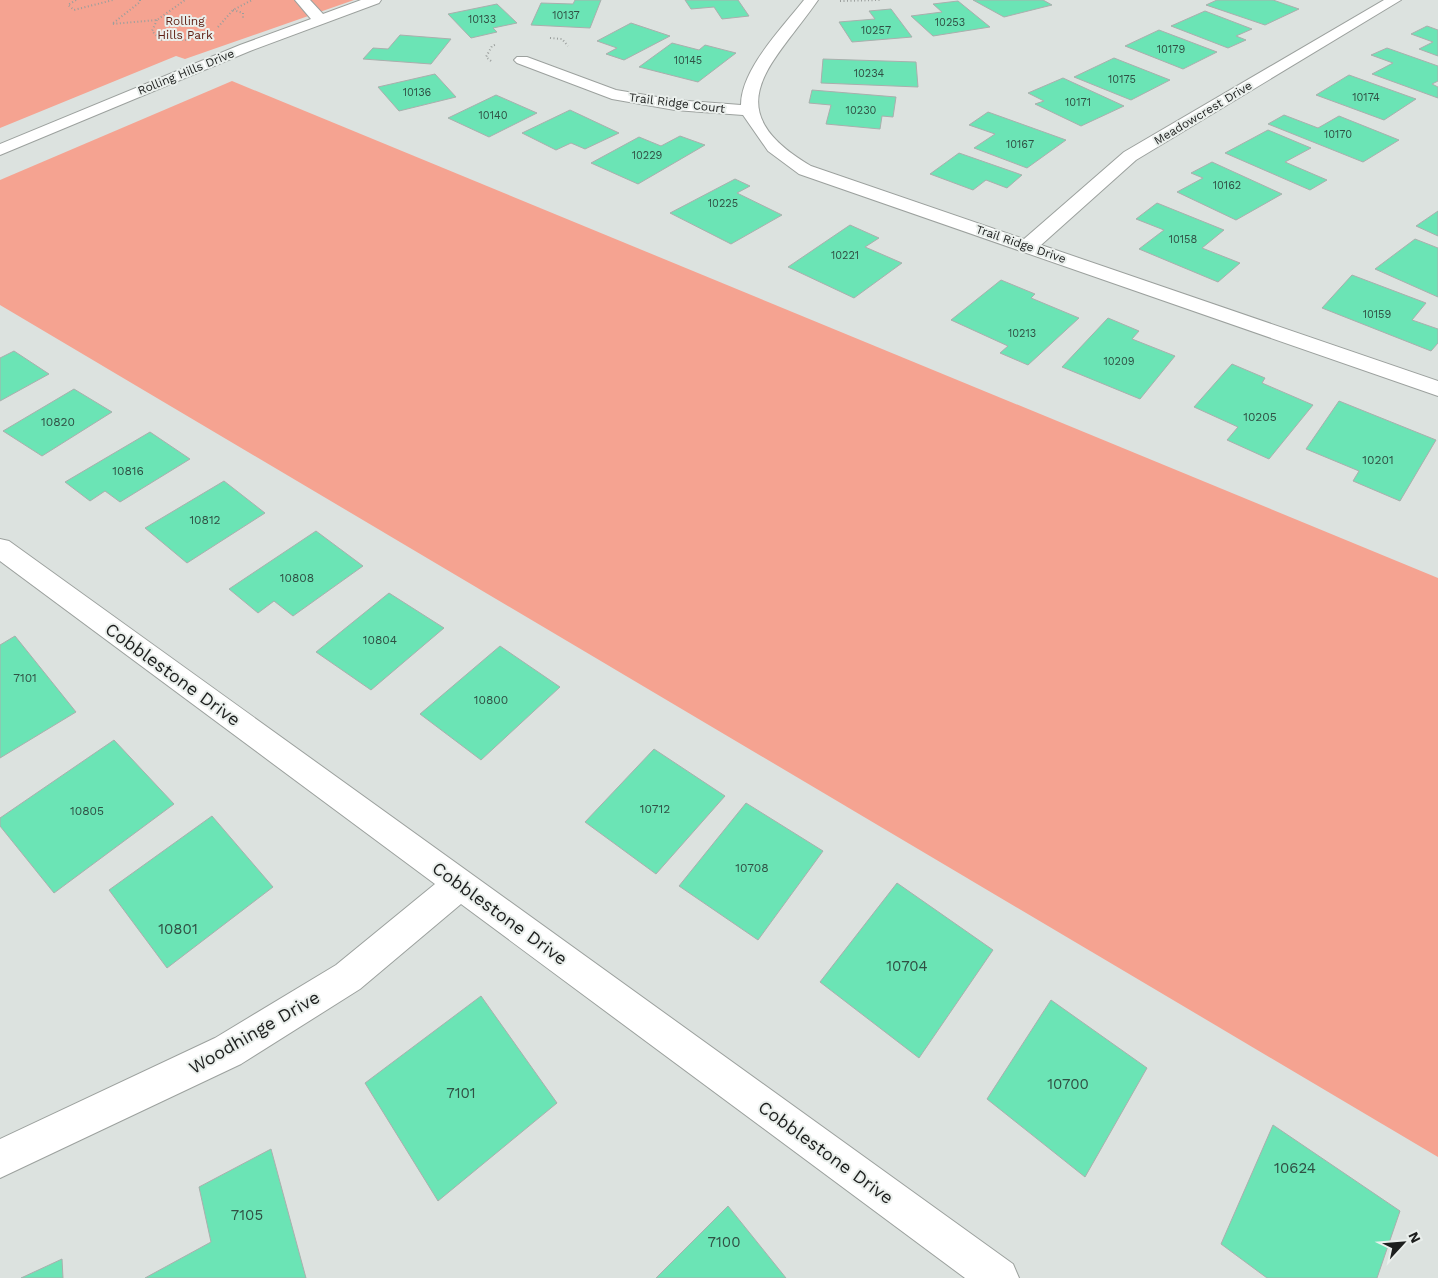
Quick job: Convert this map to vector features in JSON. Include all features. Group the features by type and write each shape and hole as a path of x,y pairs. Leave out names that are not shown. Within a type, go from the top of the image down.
{"street":[{"path":"302,0 320,20"},
{"name":"Rolling Hills Drive","path":"0,150 220,58 374,0"},
{"path":"749,110 748,100 753,82 763,65 811,0"},
{"name":"Meadowcrest Drive","path":"1028,246 1130,156 1394,0"},
{"name":"Trail Ridge Court","path":"522,60 612,94 675,105 749,110"},
{"name":"Trail Ridge Drive","path":"749,110 769,143 786,159 806,170 1438,389"},
{"name":"Cobblestone Drive","path":"7,562 460,884 999,1278"},
{"name":"Woodhinge Drive","path":"0,1159 228,1051 348,977 460,884"}],"path":[{"path":"76,0 68,5 74,10 114,0"},
{"path":"140,0 140,2 112,24 156,20 185,0"},
{"path":"215,30 233,10 252,0"},
{"path":"834,1 880,0"},
{"path":"156,20 152,31 161,40 187,40"}],"green space":[{"name":"Rolling Hills Park","path":"0,0 354,0 185,59 176,56 0,128"},
{"path":"232,81 1438,578 1438,1157 0,305 0,180"}],"building":[{"path":"575,0 601,0 590,28 531,25 541,3 573,4"},
{"path":"685,0 738,0 749,16 722,19 714,7 691,9"},
{"path":"973,0 1043,0 1052,5 1004,17"},
{"path":"1217,0 1273,0 1299,9 1265,25 1206,5"},
{"path":"958,1 990,27 933,36 911,16 942,12 933,4"},
{"path":"497,4 517,23 493,28 497,32 471,38 448,14"},
{"path":"891,9 912,37 852,42 839,22 875,19 869,11"},
{"path":"1205,11 1252,29 1236,36 1246,40 1228,48 1171,26"},
{"path":"631,23 670,36 624,60 606,54 617,48 597,41"},
{"path":"1427,26 1438,30 1438,56 1419,49 1433,42 1411,34"},
{"path":"1159,30 1217,52 1183,69 1125,46"},
{"path":"400,35 451,39 431,64 363,59 373,48 388,49"},
{"path":"672,43 699,50 705,45 736,53 698,82 639,67"},
{"path":"1387,48 1438,66 1438,81 1432,84 1438,87 1438,98 1372,74 1393,63 1371,55"},
{"path":"1114,58 1170,80 1131,100 1074,77"},
{"path":"823,59 916,62 918,87 821,83"},
{"path":"435,74 456,97 399,111 378,87"},
{"path":"1349,75 1416,99 1384,120 1316,95"},
{"path":"1063,78 1124,106 1081,126 1035,104 1044,101 1028,93"},
{"path":"812,90 896,97 893,117 882,116 880,129 826,124 831,105 809,103"},
{"path":"496,95 537,113 489,137 448,118"},
{"path":"570,110 619,133 585,149 571,143 556,150 522,133"},
{"path":"988,112 1066,140 1027,168 974,148 995,134 969,125"},
{"path":"1284,115 1318,128 1339,116 1399,140 1363,162 1268,124"},
{"path":"1268,130 1311,148 1285,162 1327,180 1310,190 1225,153"},
{"path":"680,136 705,145 638,184 591,163 639,137 661,146"},
{"path":"959,153 1022,175 1007,188 986,180 973,190 930,174"},
{"path":"1212,162 1282,194 1236,220 1177,192 1203,178 1191,173"},
{"path":"735,179 750,186 737,193 782,215 731,244 670,213"},
{"path":"1157,203 1224,230 1202,248 1240,263 1218,282 1139,249 1164,230 1136,219"},
{"path":"1438,211 1438,236 1416,226"},
{"path":"850,225 879,238 865,247 902,263 854,298 788,267"},
{"path":"1415,239 1438,248 1438,297 1375,269"},
{"path":"1352,275 1426,303 1412,320 1438,329 1438,343 1431,351 1322,308"},
{"path":"1001,280 1035,294 1031,298 1079,318 1028,365 1000,353 1008,346 951,320"},
{"path":"1108,318 1139,331 1132,339 1175,356 1140,399 1062,367"},
{"path":"14,351 49,374 0,401 0,358"},
{"path":"1232,364 1265,378 1262,383 1313,405 1269,459 1227,440 1238,427 1194,407"},
{"path":"74,389 112,412 42,456 3,431"},
{"path":"1339,401 1436,440 1400,501 1353,481 1359,471 1306,449"},
{"path":"150,432 190,459 120,502 105,491 90,501 65,482"},
{"path":"224,481 265,513 187,563 145,528"},
{"path":"316,531 363,566 293,616 274,601 258,613 229,589"},
{"path":"389,593 444,628 371,690 316,652"},
{"path":"15,636 76,712 0,758 0,645"},
{"path":"500,646 560,687 481,760 420,714"},
{"path":"114,740 174,804 54,893 0,826 0,818"},
{"path":"654,749 725,796 656,874 585,822"},
{"path":"746,803 823,851 758,940 679,886"},
{"path":"212,816 273,887 167,968 109,890"},
{"path":"897,883 993,950 919,1058 820,982"},
{"path":"481,996 557,1103 438,1201 365,1083"},
{"path":"1051,1000 1147,1068 1085,1177 987,1099"},
{"path":"1273,1125 1400,1211 1377,1278 1267,1278 1221,1244"},
{"path":"271,1149 306,1278 145,1278 211,1242 199,1187"},
{"path":"728,1206 786,1278 656,1278"},
{"path":"62,1259 63,1278 21,1278"}]}
